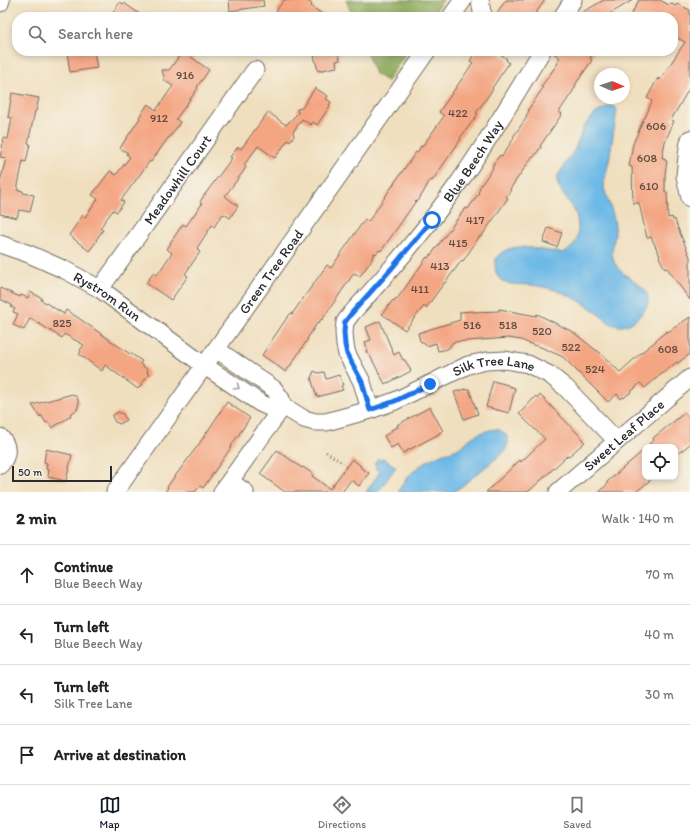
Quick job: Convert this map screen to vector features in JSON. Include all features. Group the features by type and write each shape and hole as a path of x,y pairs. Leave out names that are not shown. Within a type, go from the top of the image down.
{"street":[{"path":"455,12 463,0"},
{"path":"480,0 482,12"},
{"path":"565,12 573,0"},
{"name":"Green Tree Road","path":"115,492 423,56"},
{"name":"Blue Beech Way","path":"370,410 362,382 347,354 344,338 345,322 432,220 458,184 488,139 534,56"},
{"name":"Meadowhill Court","path":"100,290 256,70"},
{"path":"690,139 685,176 690,198"},
{"name":"Rystrom Run","path":"0,244 29,254 66,270 100,290 205,366"},
{"name":"Silk Tree Lane","path":"216,349 274,389 281,399 283,406"},
{"name":"Silk Tree Lane","path":"205,366 260,403 271,408 283,406 304,419 315,422 326,422 370,410 395,401 468,365 487,361 505,360 528,364 550,374 566,388 617,441"},
{"name":"Sweet Leaf Place","path":"558,492 690,378"},
{"path":"246,492 226,486 283,406"},
{"path":"0,438 4,442 6,449 5,458 0,465"}],"path":[{"path":"326,452 343,463"}],"green space":[{"path":"346,0 443,0 435,12 351,12"},
{"path":"368,56 404,56 387,81 375,74"}],"water":[{"path":"609,106 615,107 617,110 604,188 615,226 612,255 616,266 640,285 648,296 647,306 641,314 629,324 624,326 616,326 612,324 583,303 552,289 504,282 498,276 495,265 496,259 501,253 513,248 526,247 560,253 570,249 577,240 577,216 563,194 557,182 557,177 575,149 584,126 596,113"},
{"path":"497,429 504,433 508,439 508,445 504,452 453,492 398,492 411,473 423,464 444,453 457,449 477,435"},
{"path":"378,458 381,461 383,458 396,467 378,492 366,492 380,472 375,468 377,466 374,464"}],"building":[{"path":"229,0 263,0 264,6 230,11"},
{"path":"284,0 306,0 319,12 277,12 276,11"},
{"path":"506,0 545,0 537,12 498,12"},
{"path":"604,0 633,0 613,12 583,12"},
{"path":"639,0 660,0 669,5 672,4 676,6 677,4 690,10 690,87 671,120 674,121 665,142 662,158 665,158 665,161 667,161 665,192 667,192 668,218 672,217 673,220 675,219 690,257 690,300 667,268 665,269 651,237 647,238 639,203 633,203 632,167 629,166 633,144 652,101 647,98 658,78 660,80 676,56 678,56 678,53 685,42 678,38 678,12 633,12"},
{"path":"120,2 137,12 113,12"},
{"path":"67,56 95,56 97,68 70,72"},
{"path":"179,56 190,56 209,70 176,119 180,122 177,127 121,200 124,202 117,212 113,210 100,228 103,230 89,251 69,235 83,215 85,217 98,199 92,195 110,171 116,175 130,157 126,154 128,153 120,148 148,104 156,110 173,86 165,81 162,70 169,70"},
{"path":"314,56 339,56 340,60 336,61 337,67 318,71"},
{"path":"473,56 503,56 509,63 476,113 478,114 460,138 461,139 432,181 430,180 417,202 416,201 381,251 379,250 376,254 374,253 371,261 360,276 354,273 322,320 321,319 319,323 318,322 286,372 262,355 286,319 291,313 292,314 327,265 331,268 365,219 368,222 416,152 417,153 421,146 422,147 444,116 439,112 473,63 470,61"},
{"path":"557,56 591,56 590,58 592,60 559,112 562,114 540,146 541,147 533,158 532,157 510,189 511,190 506,197 508,198 481,237 480,236 463,261 462,260 426,308 424,306 405,330 382,314 393,300 394,301 396,298 397,299 427,257 428,258 431,255 464,210 466,208 468,209 479,193 479,188 493,168 493,164 500,155 502,156 527,117 528,110 543,88 541,87 558,63 556,62 560,58"},
{"path":"315,88 328,96 326,99 331,102 329,105 330,106 317,125 313,122 311,125 302,119 293,132 294,136 291,140 287,141 275,158 258,146 244,165 246,167 243,172 225,196 238,206 230,218 224,214 214,227 212,225 197,248 200,252 185,274 188,276 171,300 146,283 154,272 157,275 172,253 167,249 170,243 183,224 186,226 202,204 200,202 232,158 230,157 238,147 241,149 268,112 286,125 298,113 297,109 302,108"},
{"path":"12,93 39,98 28,143 30,144 26,162 23,161 17,190 34,195 30,212 19,210 17,218 0,214 0,182 6,158 0,157 4,138 8,139 12,118 8,117"},
{"path":"548,228 562,233 557,247 543,242"},
{"path":"0,288 20,297 21,295 28,298 30,292 42,298 41,300 64,314 66,310 142,361 140,364 148,370 147,373 149,374 138,389 105,365 102,371 79,354 84,345 64,334 62,338 30,318 24,330 13,325 18,314 13,312 15,309 11,307 12,305 0,299"},
{"path":"499,309 536,316 537,314 573,332 597,350 620,372 667,331 668,332 690,317 690,354 678,363 677,362 645,388 640,383 624,398 623,397 621,399 617,394 608,402 563,357 521,340 509,338 453,342 448,349 438,351 436,343 427,346 420,341 418,333 460,320 460,312 499,311"},
{"path":"380,321 394,355 399,352 411,371 385,384 369,354 366,352 367,348 365,342 371,340 366,327"},
{"path":"314,371 318,373 324,372 326,379 339,375 343,385 341,386 343,390 317,397 311,378"},
{"path":"493,381 515,388 509,413 486,407"},
{"path":"469,389 478,414 464,419 454,392"},
{"path":"72,394 77,397 79,403 77,410 70,414 71,416 52,428 48,422 46,423 41,415 40,417 32,405"},
{"path":"540,395 585,442 569,456 568,455 528,492 486,492 545,439 519,414 536,396 538,398"},
{"path":"227,402 250,418 232,446 203,488 200,486 195,492 165,492 168,488 167,487 199,444"},
{"path":"430,407 443,431 403,453 398,444 391,448 384,436 391,432 391,430 398,427 397,425"},
{"path":"118,412 123,414 126,420 120,424 115,422 112,416"},
{"path":"685,413 690,419 690,444 678,454 678,444 649,444 654,440 653,438"},
{"path":"46,449 72,455 66,481 48,477 49,470 46,469 47,463 44,462"},
{"path":"277,450 313,474 312,476 330,489 352,459 369,473 359,486 351,480 342,492 285,492 260,474"},
{"path":"642,452 642,480 650,480 636,492 598,492 607,485 607,482"}],"route":[{"path":"430,384 395,401 370,410 362,382 347,354 344,332 345,322 351,314 432,220"}]}
